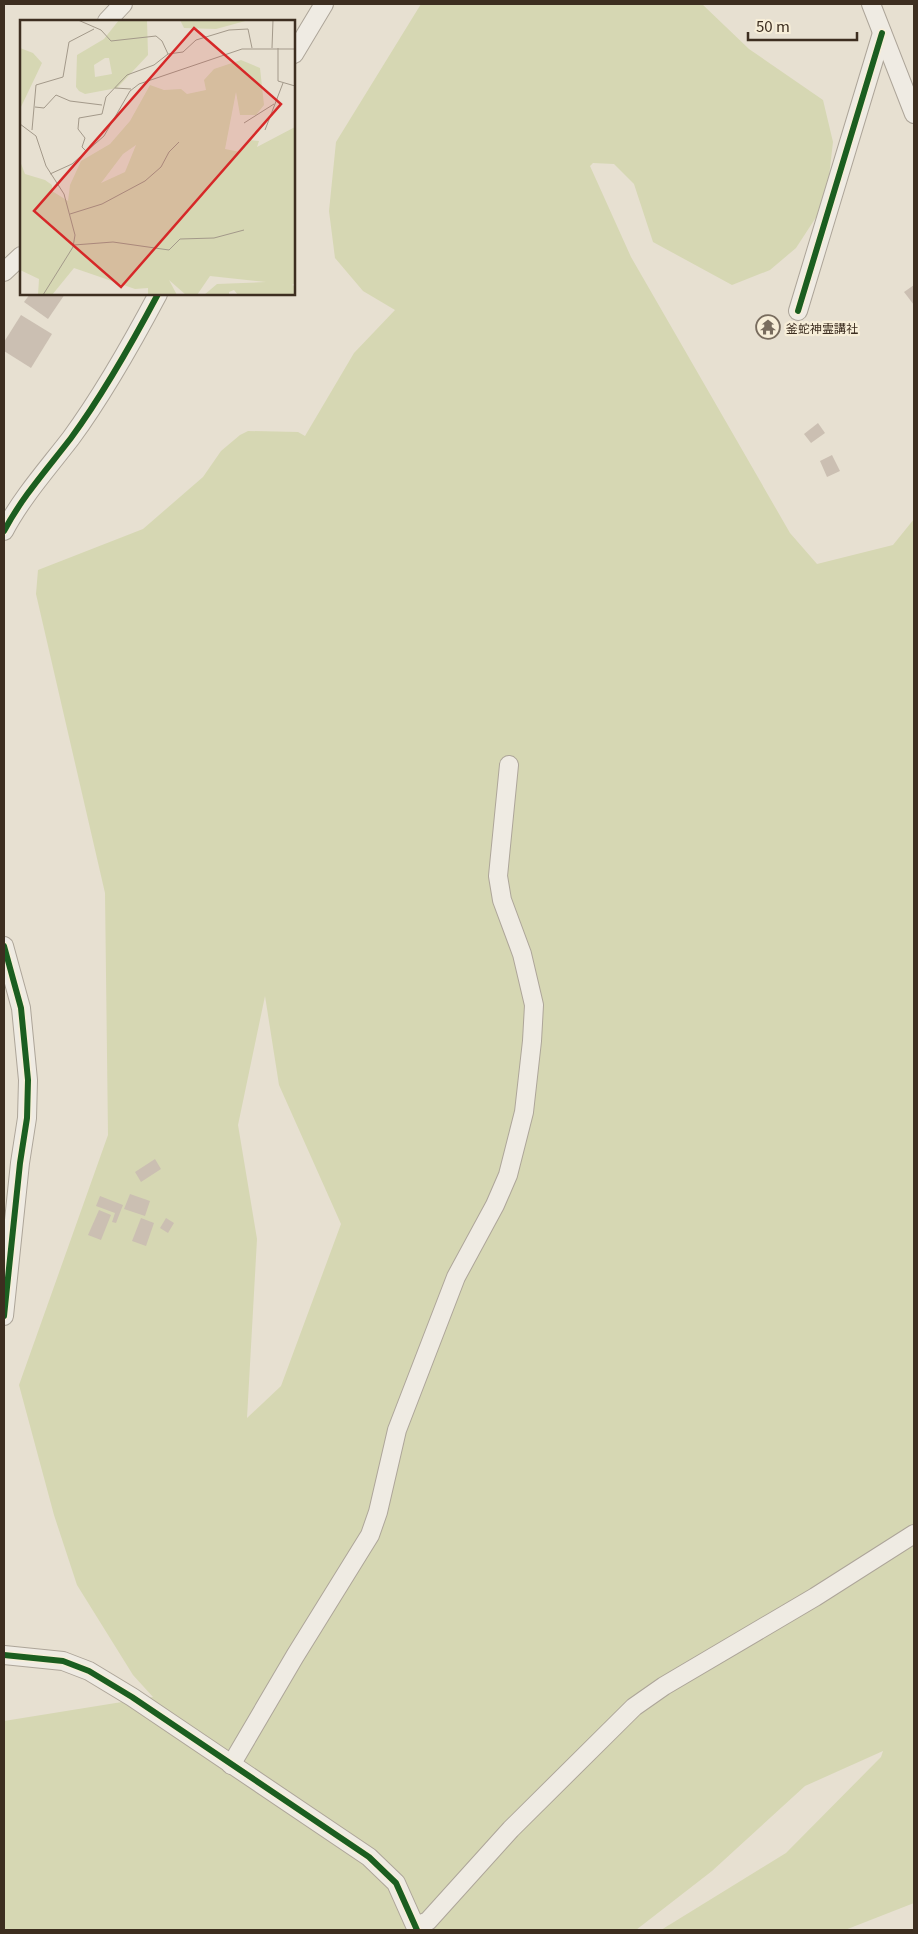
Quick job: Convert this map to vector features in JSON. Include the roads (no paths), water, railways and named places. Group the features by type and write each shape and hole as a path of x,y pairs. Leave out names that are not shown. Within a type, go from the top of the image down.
{"street":[{"path":"108,20 123,4"},
{"path":"295,52 324,4"},
{"path":"871,4 914,114"},
{"path":"798,311 882,33"},
{"path":"4,272 20,257"},
{"path":"4,531 14,513 54,456 70,439 102,390 157,295"},
{"path":"231,1765 295,1656 370,1535 378,1512 397,1430 456,1278 495,1205 508,1175 524,1112 534,1006 522,954 502,900 498,876 509,764"},
{"path":"4,946 21,1008 28,1080 27,1118 4,1306"},
{"path":"4,1655 76,1664 132,1697 368,1857 396,1884 417,1928 428,1920 510,1829 634,1707 664,1686 815,1597 914,1534"}],"place":[{"name":"釜蛇神霊講社","path":"768,327"}]}
